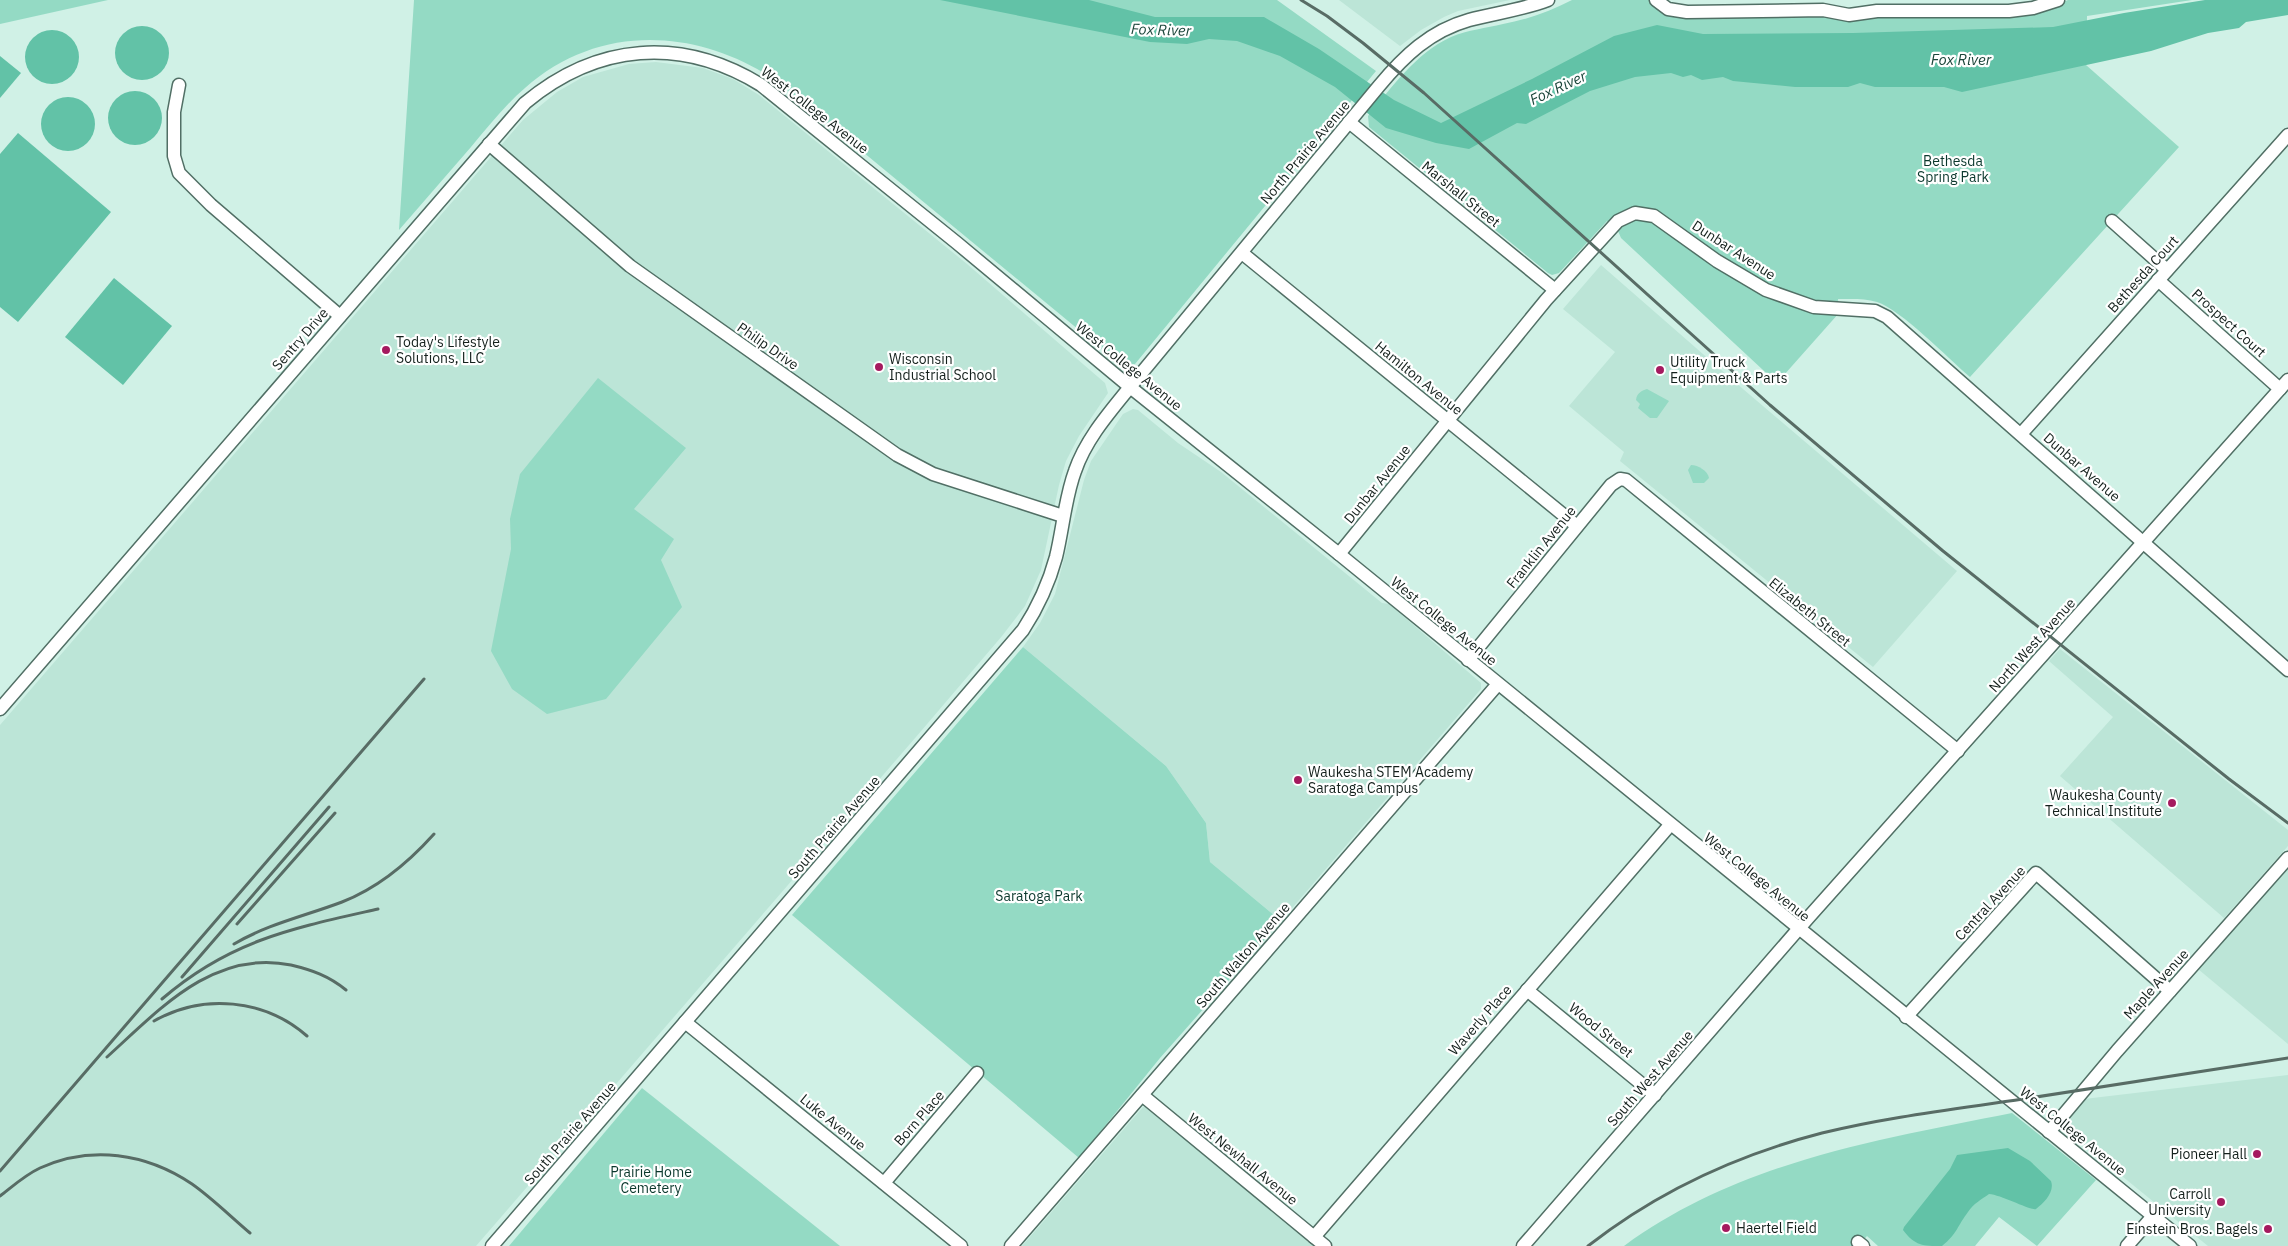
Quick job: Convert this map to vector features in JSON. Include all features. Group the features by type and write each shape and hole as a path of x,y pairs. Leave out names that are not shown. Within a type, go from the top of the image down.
{"street":[{"name":"North Prairie Avenue","path":"1130,388 1404,56 1440,31 1469,20 1525,8 1548,0"},
{"path":"1656,0 1668,9 1687,12 1823,10 1850,14 1887,11 2008,11 2033,8 2058,0"},
{"name":"Sentry Drive","path":"0,709 525,104 558,78 582,67 610,57 662,52"},
{"name":"West College Avenue","path":"662,52 693,56 718,63 762,85 943,232 1130,388 1339,554 1906,1018 2190,1246"},
{"path":"178,85 174,112 174,156 179,174 340,316"},
{"name":"Marshall Street","path":"1349,122 1555,290"},
{"name":"Bethesda Court","path":"2021,434 2288,134"},
{"name":"Philip Drive","path":"489,144 630,266 897,455 933,474 1063,516"},
{"name":"Dunbar Avenue","path":"1339,554 1555,290 1618,221 1635,213 1654,216 1717,261 1766,290 1814,307 1875,311 1882,314 2288,670"},
{"name":"Prospect Court","path":"2112,221 2162,275 2284,385"},
{"name":"Hamilton Avenue","path":"1242,253 1577,526"},
{"name":"North West Avenue","path":"1798,930 2284,385"},
{"name":"South Prairie Avenue","path":"492,1246 1022,630 1034,613 1047,585 1056,557 1070,485 1083,453 1102,423 1130,388"},
{"name":"Franklin Avenue","path":"1468,660 1617,480 1626,480 1644,495"},
{"name":"Elizabeth Street","path":"1644,495 1958,751"},
{"name":"South Walton Avenue","path":"1011,1246 1498,684"},
{"name":"Waverly Place","path":"1314,1237 1670,825"},
{"name":"Maple Avenue","path":"2049,1132 2288,858"},
{"name":"Central Avenue","path":"1906,1018 2036,873 2170,991"},
{"name":"South West Avenue","path":"1523,1246 1798,930"},
{"name":"Wood Street","path":"1526,990 1655,1094"},
{"name":"Luke Avenue","path":"685,1022 961,1246"},
{"name":"Born Place","path":"884,1183 977,1073"},
{"name":"West Newhall Avenue","path":"1142,1095 1325,1246"},
{"path":"2127,1246 2153,1216"}],"shaded area":[{"path":"1339,0 1510,0 1458,11 1421,30 1400,46"},
{"path":"656,62 703,68 733,79 759,95 967,264 1105,383 1108,393 1079,436 1066,461 1041,570 1025,606 922,730 476,1246 0,1246 0,725 523,120 557,92 583,77 629,64"},
{"path":"1601,265 1957,571 1873,667 1620,461 1624,452 1569,406 1615,352 1563,309"},
{"path":"1133,409 1138,410 1178,443 1221,472 1382,603 1389,604 1481,683 1481,689 1281,921 1210,862 1206,823 1166,766 1023,647 1040,623 1055,594 1084,480 1091,461 1123,414"},
{"name":"Waukesha County Technical Institute","path":"2060,649 2288,830 2288,846 2224,918 2060,776 2113,717 2049,661"},
{"path":"2288,869 2288,1044 2198,969"},
{"name":"Carroll University","path":"2288,1075 2288,1246 2208,1246 2069,1133 2066,1125 2084,1099"},
{"path":"1143,1107 1147,1107 1315,1246 1022,1246"}],"green space":[{"path":"0,0 108,0 0,24"},
{"path":"414,0 1277,0 1376,71 1135,364 1128,367 1119,363 778,82 748,64 716,51 683,43 650,40 617,43 585,52 554,67 525,88 504,109 399,230"},
{"name":"Bethesda Spring Park","path":"1572,0 1649,0 1668,13 1873,15 2057,5 2068,0 2192,0 2087,16 2086,65 2179,147 1970,377 1924,335 1887,306 1867,300 1838,299 1839,313 1777,383 1621,238 1618,231 1607,221 1559,273 1552,275 1369,127 1368,116 1386,94 1416,61 1438,44 1464,33 1529,18"},
{"path":"598,378 686,448 634,509 674,539 661,560 682,607 606,699 547,714 512,689 491,651 511,549 510,519 520,474"},
{"path":"1647,389 1669,401 1657,418 1650,418 1638,408 1640,404 1636,400 1637,396"},
{"path":"1691,465 1697,466 1707,473 1709,478 1704,483 1693,483 1688,470"},
{"name":"Saratoga Park","path":"1023,647 1166,766 1206,823 1210,862 1281,921 1160,1058 1079,1158 792,915"},
{"name":"Prairie Home Cemetery","path":"642,1088 840,1246 509,1246"},
{"path":"2012,1113 2096,1180 2037,1246 1999,1217 1975,1246 1878,1246 1867,1236 1858,1246 1624,1246 1668,1217 1714,1194 1761,1174 1810,1158 1860,1145"}],"water":[{"name":"Fox River","path":"940,0 1089,0 1155,17 1264,17 1319,49 1394,100 1441,123 1532,79 1614,36 1657,25 1703,34 1853,33 2053,27 2205,0 2288,0 2288,15 2246,22 2239,28 2208,33 2151,51 1962,92 1944,87 1875,87 1860,83 1848,87 1795,87 1733,81 1723,77 1702,80 1691,75 1683,77 1671,73 1635,77 1590,91 1526,124 1517,123 1469,149 1436,143 1386,128 1335,87 1280,56 1237,41 1209,39 1187,44 1150,42"},
{"path":"137,26 147,26 157,30 165,38 169,53 165,68 157,76 147,80 137,80 127,76 119,68 115,58 115,48 119,38 127,30"},
{"path":"47,30 57,30 67,34 75,42 79,57 75,72 67,80 57,84 47,84 37,80 29,72 25,62 25,52 29,42 37,34"},
{"path":"0,56 21,73 0,98"},
{"path":"130,91 140,91 150,95 158,103 162,118 158,133 150,141 140,145 130,145 120,141 112,133 108,123 108,113 112,103 120,95"},
{"path":"63,97 73,97 83,101 91,109 95,124 91,139 83,147 73,151 63,151 53,147 45,139 41,129 41,119 45,109 53,101"},
{"path":"18,133 111,212 18,322 0,307 0,154"},
{"path":"114,278 172,326 123,385 65,337"},
{"path":"2008,1148 2030,1161 2051,1181 2050,1193 2039,1207 2033,1209 1989,1194 1972,1207 1954,1233 1942,1246 1920,1244 1907,1235 1903,1230 1904,1227 1950,1169 1957,1155"}],"railway":[{"path":"1301,0 1327,16 1363,43 1424,93 1770,405 1943,551 2229,779 2288,823"},
{"path":"0,1171 424,679"},
{"path":"182,977 329,807"},
{"path":"237,924 335,813"},
{"path":"234,944 260,931 342,902 368,890 403,865 434,834"},
{"path":"162,999 187,979 213,963 264,939 291,930 378,909"},
{"path":"107,1057 189,987 212,975 237,966 263,962 291,965 320,974 346,990"},
{"path":"154,1021 173,1012 193,1006 233,1004 272,1014 307,1036"},
{"path":"1588,1246 1614,1227 1670,1192 1759,1152 1822,1133 1871,1122 2288,1058"},
{"path":"0,1196 29,1174 59,1161 79,1156 118,1156 137,1159 174,1173 199,1189 250,1233"}],"place":[{"name":"Today's Lifestyle Solutions, LLC","path":"386,350"},
{"name":"Wisconsin Industrial School","path":"879,367"},
{"name":"Utility Truck Equipment & Parts","path":"1660,370"},
{"name":"Waukesha STEM Academy Saratoga Campus","path":"1298,780"},
{"name":"Waukesha County Technical Institute","path":"2172,803"},
{"name":"Pioneer Hall","path":"2257,1154"},
{"name":"Carroll University","path":"2221,1202"},
{"name":"Haertel Field","path":"1726,1228"},
{"name":"Einstein Bros. Bagels","path":"2268,1229"}]}
